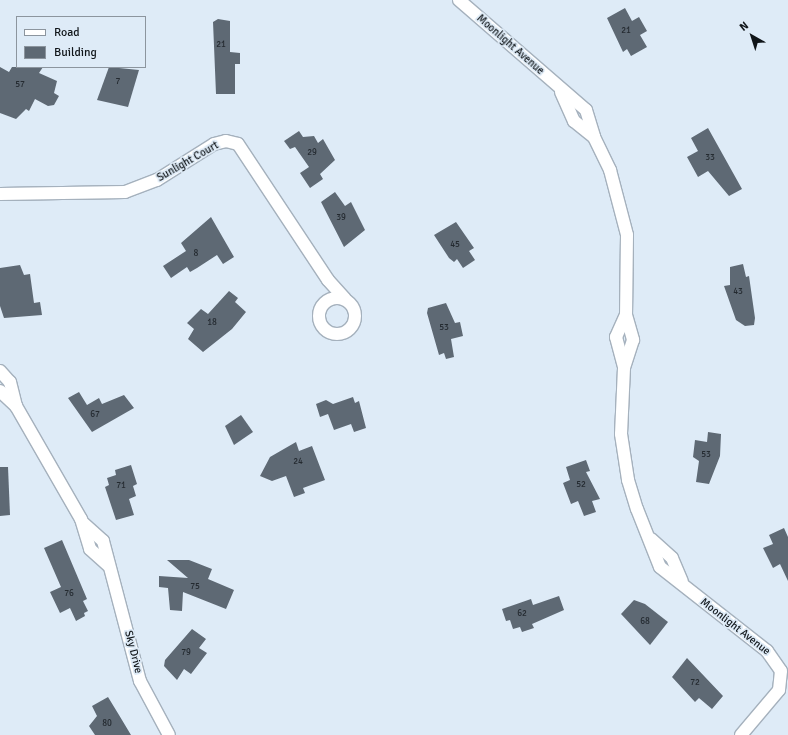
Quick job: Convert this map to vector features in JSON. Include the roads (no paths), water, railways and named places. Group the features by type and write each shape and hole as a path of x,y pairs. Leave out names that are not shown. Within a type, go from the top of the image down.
{"street":[{"name":"Moonlight Avenue","path":"458,0 561,91 574,121 594,137 620,200 627,236 626,315 616,337 624,368 620,406 624,460 637,509 650,538 660,567 682,581 695,596 767,651 777,661 785,682 773,699 741,735"},
{"name":"Sunlight Court","path":"0,194 125,192 144,187 214,144 226,141 238,144 251,159 328,280 331,294"},
{"path":"331,294 345,299 353,307 355,319 349,329 338,334 327,331 320,321 320,309 331,294"},
{"name":"Sky Drive","path":"0,371 10,382 16,406 84,523 90,549 108,565 116,584 140,681 169,735"},
{"name":"Sky Drive","path":"0,391 16,406"}]}
